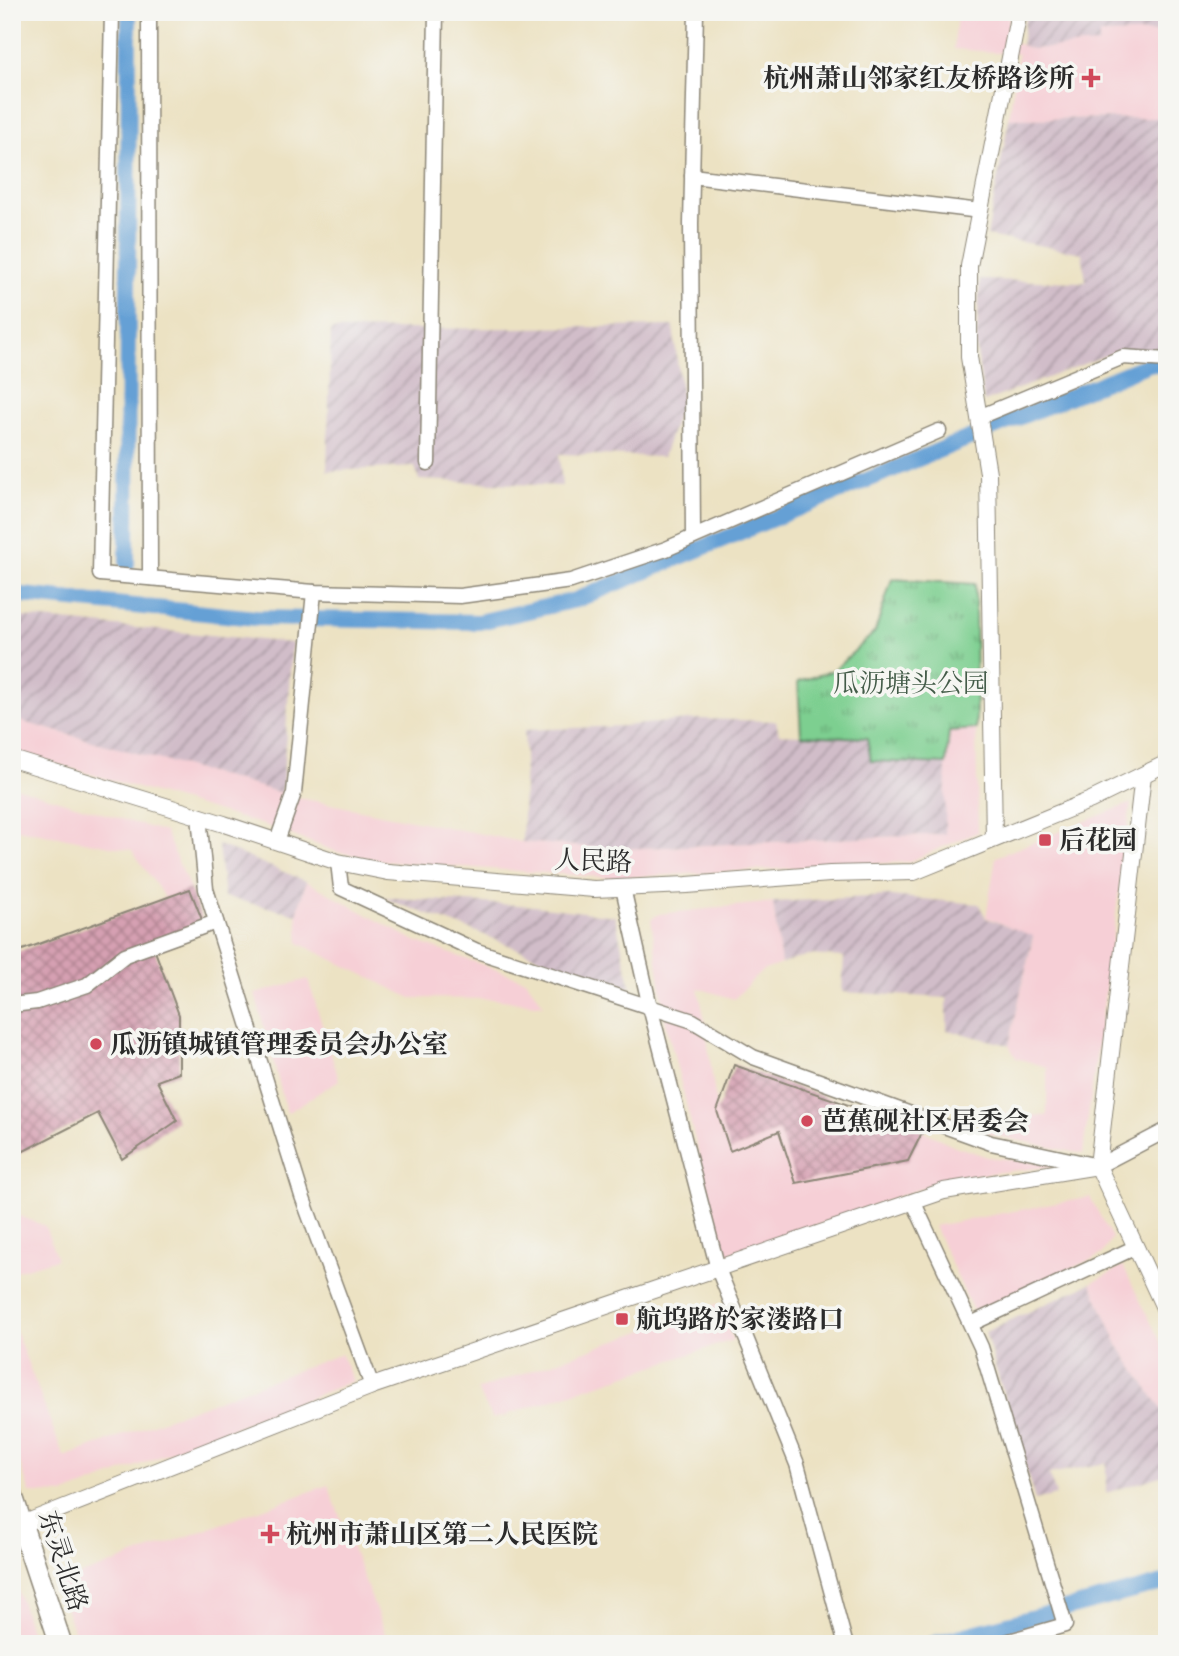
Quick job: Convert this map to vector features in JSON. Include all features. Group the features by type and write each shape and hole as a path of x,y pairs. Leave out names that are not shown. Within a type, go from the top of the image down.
{"main road":[{"name":"东灵北路","path":"12,1496 17,1526 61,1644"}],"street":[{"path":"112,12 100,574 314,592 460,596 571,581 693,537 939,431"},
{"path":"149,12 150,578"},
{"path":"428,463 436,12"},
{"path":"693,537 692,176 696,12"},
{"path":"994,839 987,466 969,357 969,266 1019,12"},
{"path":"692,176 980,211"},
{"path":"977,409 1123,357 1167,360"},
{"path":"277,841 294,793 314,592"},
{"name":"人民路","path":"12,759 338,862 388,872 594,889 830,874 914,872 1091,800 1167,763"},
{"path":"1143,775 1098,1166 1167,1314"},
{"path":"198,816 206,889 216,922 302,1196 373,1386"},
{"path":"338,862 341,888 477,951 693,1021 753,1057 991,1143 1098,1166"},
{"path":"623,888 650,1007 718,1269 797,1464 845,1642"},
{"path":"12,1004 37,1002 87,985 125,955 216,922"},
{"path":"17,1526 373,1386 944,1191 1098,1166 1167,1130"},
{"path":"913,1202 981,1347 1065,1625 999,1644"},
{"path":"971,1324 1136,1247"}],"shaded area":[{"name":"杭州萧山邻家红友桥路诊所","path":"957,12 1010,12 1006,39 1031,49 1099,43 1099,34 1167,32 1166,118 1009,119 1018,54 954,49"},
{"path":"1026,12 1167,12 1167,32 1099,34 1099,44 1031,49 1021,45"},
{"path":"1166,118 1167,355 1115,352 984,402 976,346 980,280 1086,282 1082,253 987,236 1009,119"},
{"path":"673,326 682,400 663,457 559,454 562,486 419,480 415,467 327,471 331,330"},
{"path":"12,616 292,643 282,793 12,719"},
{"path":"12,719 305,799 522,842 619,849 944,834 949,730 976,729 978,832 908,862 615,878 391,862 337,852 267,826 12,751"},
{"path":"699,719 776,721 779,734 867,738 871,761 946,764 945,834 619,849 522,842 524,730 623,726"},
{"path":"12,786 165,832 190,889 165,898 132,850 12,828"},
{"path":"1131,803 1083,1154 984,1133 986,1112 1047,1116 1047,1067 1016,1058 1009,1045 1033,937 986,917 996,857"},
{"path":"218,845 306,881 297,914 224,897"},
{"path":"306,881 415,941 526,980 544,1005 493,999 411,998 299,943 297,914"},
{"path":"889,896 979,904 986,918 1033,936 1009,1045 947,1030 947,998 842,992 844,957 808,955 781,964 773,902"},
{"path":"380,897 535,906 615,916 631,988 557,965 477,932"},
{"path":"773,902 781,964 762,971 734,999 698,988 717,1111 730,1151 779,1131 797,1183 908,1161 923,1131 988,1157 1064,1165 950,1178 724,1255 666,1024 651,919 659,914"},
{"path":"308,979 339,1080 287,1113 255,994"},
{"path":"1090,1197 1112,1238 1101,1255 974,1313 934,1226"},
{"path":"12,1213 45,1226 57,1259 12,1272"},
{"path":"1123,1266 1167,1355 1167,1426 1165,1414 1118,1345 1091,1283"},
{"path":"1091,1283 1118,1345 1165,1414 1167,1474 1106,1493 1106,1463 1049,1474 1056,1495 1035,1500 985,1332"},
{"path":"717,1304 733,1340 493,1419 477,1390"},
{"path":"12,1322 64,1457 341,1354 353,1381 65,1494 30,1493 12,1440"},
{"name":"杭州市萧山区第二人民医院","path":"328,1485 389,1644 78,1644 57,1584"},
{"path":"12,1581 16,1584 34,1644 12,1644"}],"green space":[{"name":"瓜沥塘头公园","path":"892,579 975,584 976,729 949,731 946,764 871,761 867,738 801,735 798,682 834,670 875,632"}],"building":[{"name":"瓜沥镇城镇管理委员会办公室","path":"190,889 206,930 155,951 179,1015 179,1073 157,1081 177,1121 122,1159 98,1113 12,1157 12,944 17,952"},
{"name":"芭蕉砚社区居委会","path":"734,1065 923,1131 908,1161 796,1183 779,1131 730,1151 717,1111"}],"waterway":[{"path":"127,564 129,12"},
{"path":"12,594 256,618 479,622 576,600 1151,363 1164,365"},
{"path":"932,1644 1167,1582"}],"place":[{"name":"杭州萧山邻家红友桥路诊所","path":"1091,78"},
{"name":"后花园","path":"1045,840"},
{"name":"瓜沥镇城镇管理委员会办公室","path":"96,1044"},
{"name":"芭蕉砚社区居委会","path":"807,1121"},
{"name":"航坞路於家溇路口","path":"622,1319"},
{"name":"杭州市萧山区第二人民医院","path":"270,1534"}]}
